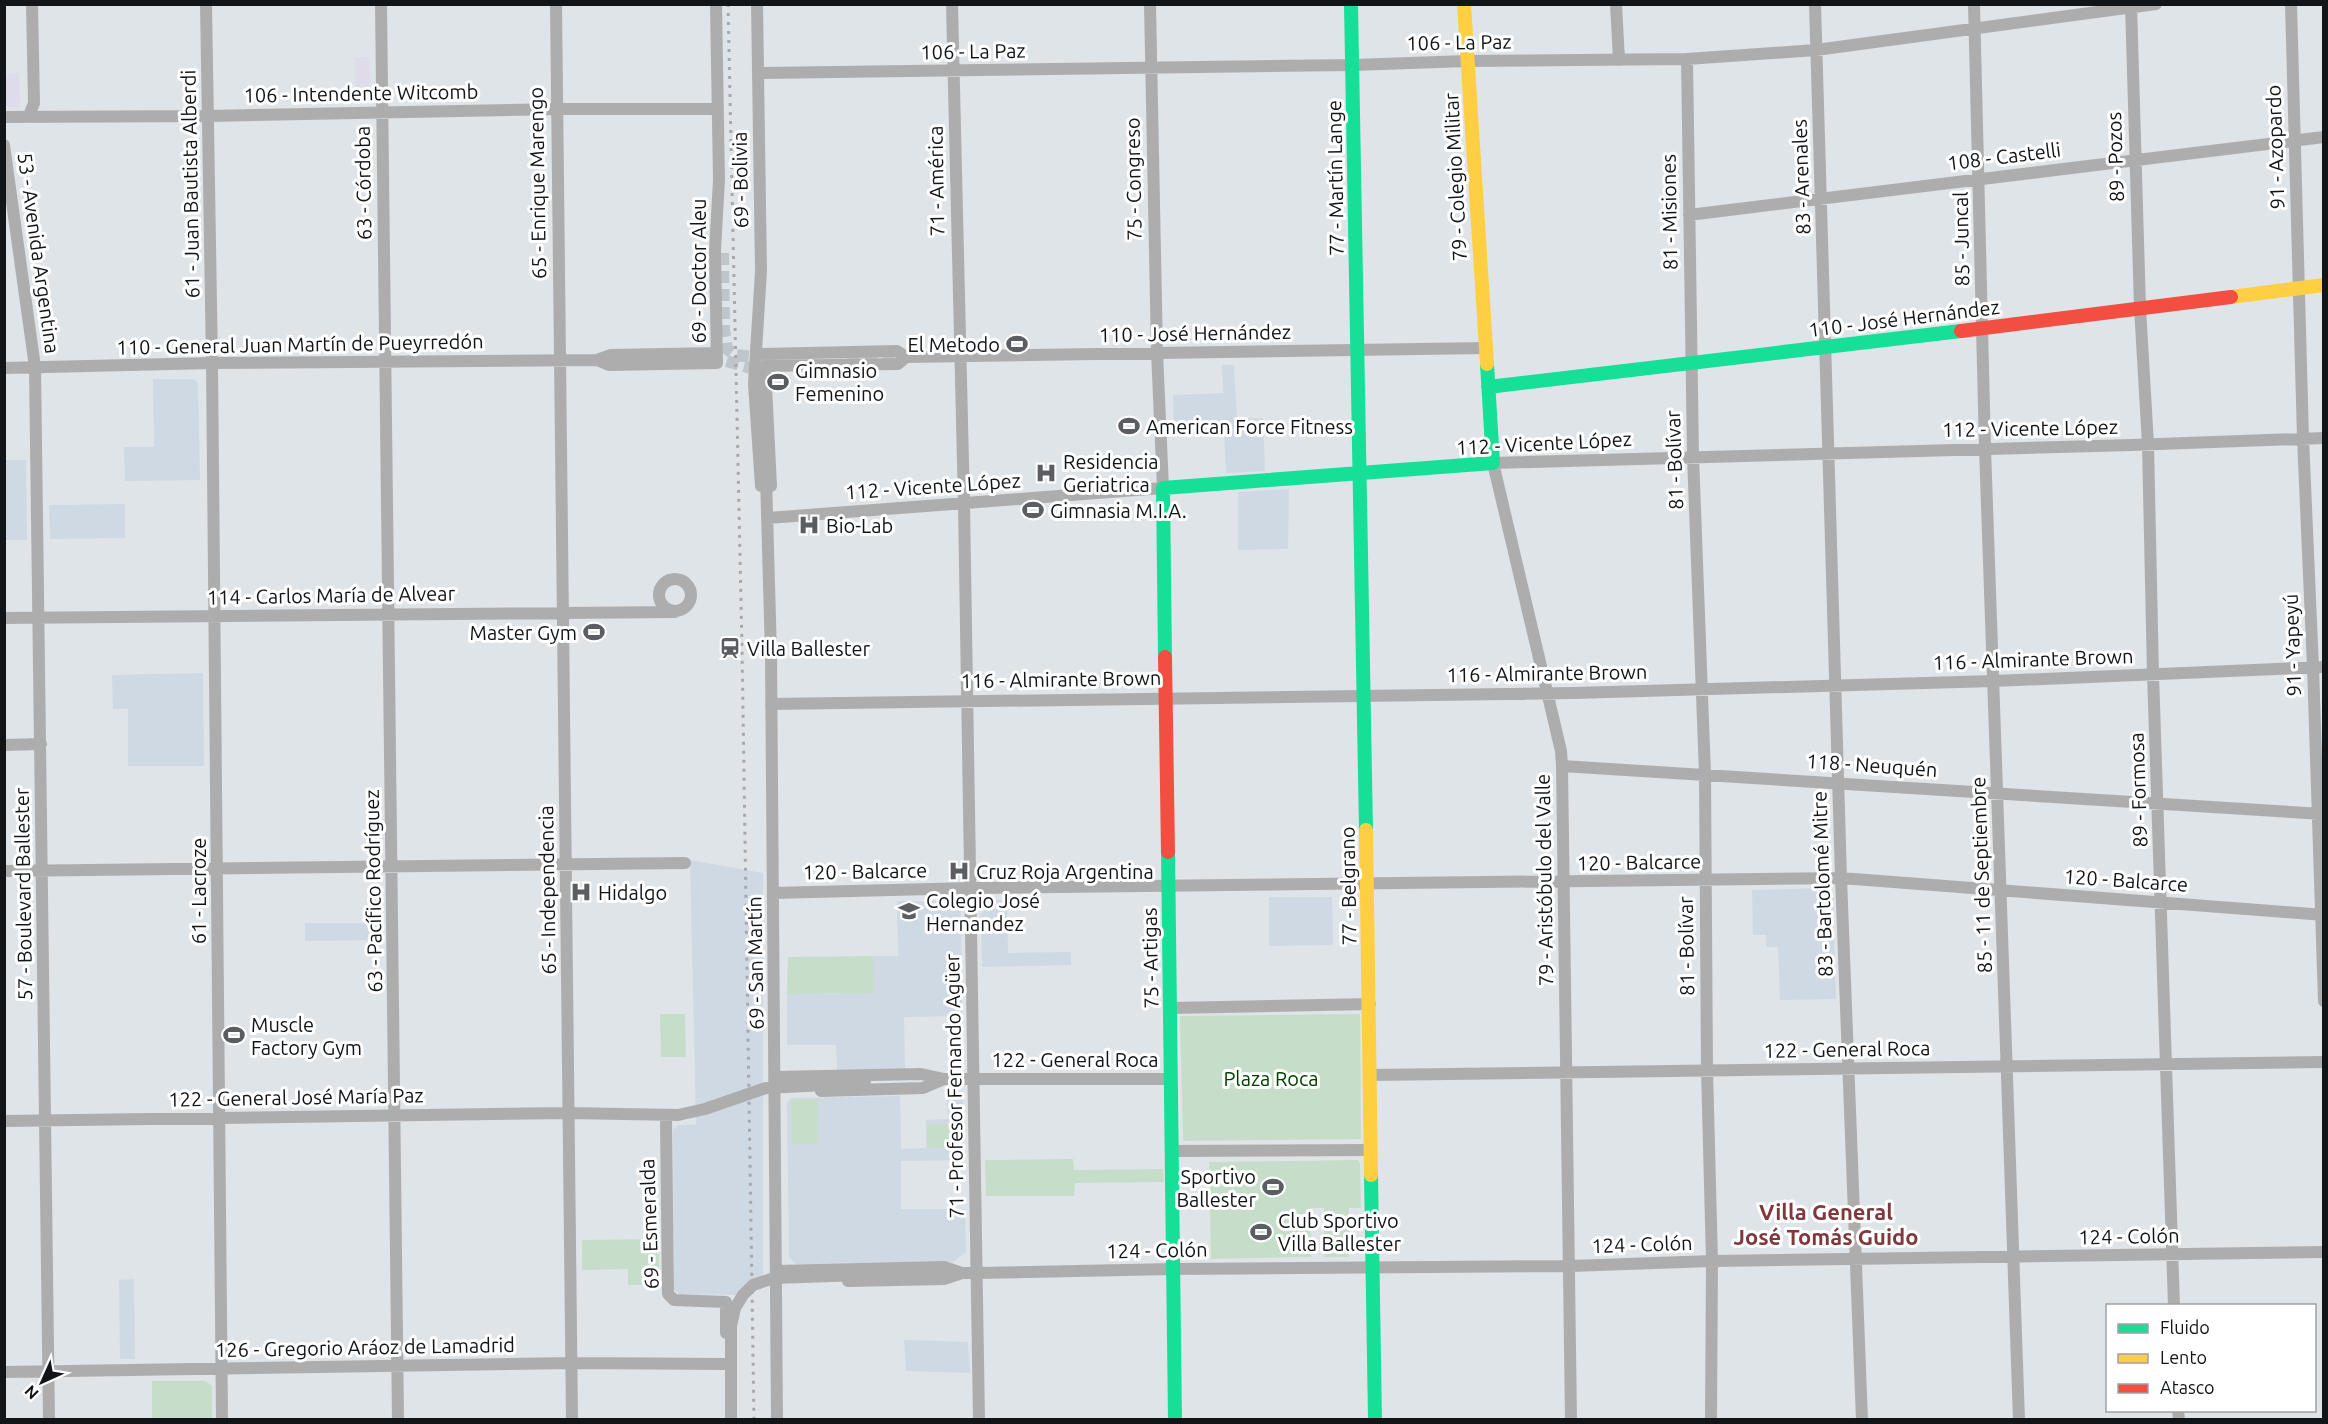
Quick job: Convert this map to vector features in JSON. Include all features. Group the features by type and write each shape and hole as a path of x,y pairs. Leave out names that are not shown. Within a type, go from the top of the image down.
{"street":[{"path":"29,116 34,104 32,4"},
{"name":"61 - Juan Bautista Alberdi","path":"206,4 212,363"},
{"name":"63 - Córdoba","path":"381,4 385,362"},
{"name":"65 - Enrique Marengo","path":"555,4 559,360"},
{"name":"69 - Doctor Aleu","path":"716,4 719,180 723,254"},
{"name":"69 - Bolivia","path":"757,4 761,271 757,354"},
{"name":"71 - América","path":"952,4 959,356"},
{"name":"75 - Congreso","path":"1149,4 1157,352"},
{"name":"77 - Martín Lange","path":"1351,4 1359,351"},
{"name":"79 - Colegio Militar","path":"1464,4 1485,348"},
{"path":"1616,4 1619,60"},
{"name":"83 - Arenales","path":"1815,4 1825,348"},
{"name":"85 - Juncal","path":"1974,4 1983,328"},
{"name":"106 - La Paz","path":"759,73 954,72 1150,66 1687,59 1816,51 2156,4"},
{"name":"91 - Azopardo","path":"2291,4 2293,141 2300,288"},
{"name":"89 - Pozos","path":"2131,6 2139,308"},
{"name":"81 - Misiones","path":"1687,59 1690,363"},
{"name":"106 - Intendente Witcomb","path":"4,117 208,116 556,109 718,109"},
{"name":"108 - Castelli","path":"1689,215 2324,137"},
{"name":"53 - Avenida Argentina","path":"4,145 35,367"},
{"name":"69 - Doctor Aleu","path":"717,358 715,250 719,180"},
{"name":"110 - José Hernández","path":"1488,387 1825,348 2324,285"},
{"name":"91 - Yapeyú","path":"2300,288 2302,438 2318,667 2324,1001"},
{"name":"89 - Formosa","path":"2139,308 2148,444 2153,674 2174,1304"},
{"name":"85 - 11 de Septiembre","path":"1983,328 1985,448 2019,1419"},
{"name":"110 - José Hernández","path":"757,354 897,351 906,357 1485,348"},
{"name":"79 - Aristóbulo del Valle","path":"1485,348 1493,463 1562,766 1571,1419"},
{"name":"83 - Bartolomé Mitre","path":"1825,348 1840,878 1862,1419"},
{"name":"77 - Belgrano","path":"1359,351 1376,1419"},
{"name":"75 - Artigas","path":"1157,352 1163,488 1176,1419"},
{"name":"69 - San Martín","path":"757,354 754,384 761,491 768,512"},
{"name":"71 - Profesor Fernando Agüer","path":"959,356 971,888 978,1419"},
{"name":"110 - José Hernández","path":"765,366 898,364 906,357"},
{"name":"110 - General Juan Martín de Pueyrredón","path":"4,368 212,363 559,360 597,360 609,365 717,358"},
{"name":"65 - Independencia","path":"559,360 572,1419"},
{"name":"63 - Pacífico Rodríguez","path":"385,362 398,1419"},
{"name":"61 - Lacroze","path":"212,363 222,1419"},
{"name":"81 - Bolívar","path":"1690,363 1705,774 1707,1070 1712,1261 1711,1419"},
{"name":"69 - San Martín","path":"765,366 771,493 768,512"},
{"name":"57 - Boulevard Ballester","path":"35,367 49,1419"},
{"name":"112 - Vicente López","path":"768,512 964,504 1493,463 2324,438"},
{"name":"69 - San Martín","path":"766,477 771,704 777,1419"},
{"name":"114 - Carlos María de Alvear","path":"4,618 562,613 659,606 675,612 684,609 690,602 691,592 686,583 676,579 666,582 659,591 659,606"},
{"name":"116 - Almirante Brown","path":"771,704 1701,690 1994,681 2318,667"},
{"path":"4,745 41,744"},
{"name":"118 - Neuquén","path":"1562,766 2320,814"},
{"path":"4,871 685,863"},
{"name":"120 - Balcarce","path":"773,893 971,888 1840,878 2322,915"},
{"path":"1171,1008 1370,1004"},
{"name":"122 - General Roca","path":"1371,1076 2324,1062"},
{"name":"122 - General Roca","path":"775,1077 921,1074 944,1079 1171,1079"},
{"path":"592,1115 678,1115 705,1109 766,1088 944,1079"},
{"name":"122 - General Roca","path":"775,1092 923,1088 944,1079"},
{"name":"122 - General José María Paz","path":"4,1121 569,1113 592,1115 598,1120 666,1120 686,1119 689,1113 686,1106 598,1109 592,1115"},
{"name":"69 - Esmeralda","path":"666,1120 668,1294 674,1300 726,1302 726,1419"},
{"path":"1173,1151 1370,1150"},
{"name":"124 - Colón","path":"776,1277 944,1267 962,1273 977,1273 1570,1266 1712,1261 2324,1252"},
{"path":"731,1419 731,1326 735,1308 753,1285 774,1278 962,1273"},
{"name":"126 - Gregorio Aráoz de Lamadrid","path":"4,1372 572,1363 725,1364"}],"shaded area":[{"path":"355,57 369,57 370,98 366,101 356,102"},
{"path":"19,73 20,107 6,106 5,74"},
{"path":"1222,365 1234,365 1237,419 1263,418 1265,471 1226,473 1224,433 1174,435 1173,395 1223,393"},
{"path":"153,379 194,379 198,383 200,480 125,481 124,447 154,447"},
{"path":"5,460 26,460 27,540 5,540"},
{"path":"1289,489 1288,549 1238,550 1238,492"},
{"path":"125,504 125,538 50,539 49,505"},
{"path":"203,673 204,766 128,766 128,709 113,709 112,675"},
{"path":"690,860 763,873 763,1276 738,1295 679,1294 674,1290 673,1130 678,1125 696,1125"},
{"path":"1828,888 1833,893 1836,999 1780,1000 1778,947 1766,947 1766,935 1753,935 1752,890"},
{"path":"1269,897 1332,897 1333,945 1269,946"},
{"path":"994,900 1007,900 1008,953 1071,952 1071,965 982,967 981,914"},
{"path":"897,901 953,901 961,909 962,1016 904,1017 905,1070 837,1071 836,1045 787,1045 787,994 873,993 873,956 898,956"},
{"path":"305,923 381,923 381,940 305,941"},
{"path":"947,1095 958,1095 963,1100 964,1160 901,1161 901,1209 965,1209 966,1252 953,1262 795,1264 789,1257 787,1102 792,1098 900,1096 901,1149 926,1148 926,1120 948,1119"},
{"path":"134,1279 135,1359 120,1359 119,1280"},
{"path":"904,1340 968,1342 970,1373 906,1371"}],"green space":[{"path":"873,956 874,993 787,994 788,957"},
{"path":"660,1014 685,1014 686,1057 661,1057"},
{"name":"Plaza Roca","path":"1360,1014 1361,1139 1183,1141 1180,1016"},
{"path":"817,1099 818,1144 792,1144 791,1100"},
{"path":"961,1124 962,1147 928,1148 927,1125"},
{"path":"1073,1159 1074,1170 1163,1169 1164,1182 1075,1183 1074,1196 986,1196 985,1160"},
{"name":"Club Sportivo Villa Ballester","path":"1358,1160 1360,1163 1361,1208 1349,1208 1349,1257 1324,1257 1324,1208 1311,1208 1311,1257 1211,1259 1209,1162"},
{"path":"659,1239 659,1285 628,1285 628,1269 582,1270 582,1240"},
{"path":"152,1381 206,1381 212,1386 212,1419 152,1419"}],"tunnel":[{"path":"723,253 724,330 727,349 735,355 764,358"},
{"path":"847,358 906,357"},
{"path":"709,358 754,369 759,378"}],"railway":[{"path":"728,4 742,647 754,1420"}],"traffic: fast":[{"path":"1351,4 1366,830"},
{"path":"1488,387 1961,331"},
{"path":"1165,657 1163,488 1493,463 1487,364"},
{"path":"1168,852 1175,1420"},
{"path":"1371,1175 1375,1420"}],"traffic: slow":[{"path":"1464,4 1487,364"},
{"path":"2231,297 2324,285"},
{"path":"1366,830 1371,1175"}],"traffic: jam":[{"path":"1961,331 2231,297"},
{"path":"1165,657 1168,852"}],"place":[{"name":"El Metodo","path":"1017,344"},
{"name":"Gimnasio Femenino","path":"778,382"},
{"name":"American Force Fitness","path":"1129,426"},
{"name":"Residencia Geriatrica","path":"1046,473"},
{"name":"Gimnasia M.I.A.","path":"1033,510"},
{"name":"Bio-Lab","path":"809,525"},
{"name":"Master Gym","path":"594,632"},
{"name":"Villa Ballester","path":"730,648"},
{"name":"Cruz Roja Argentina","path":"959,871"},
{"name":"Hidalgo","path":"581,892"},
{"name":"Colegio José Hernandez","path":"909,911"},
{"name":"Muscle Factory Gym","path":"234,1035"},
{"name":"Sportivo Ballester","path":"1273,1187"},
{"name":"Club Sportivo Villa Ballester","path":"1261,1232"}],"district":[{"name":"Villa General José Tomás Guido","path":"1826,1224"}]}
